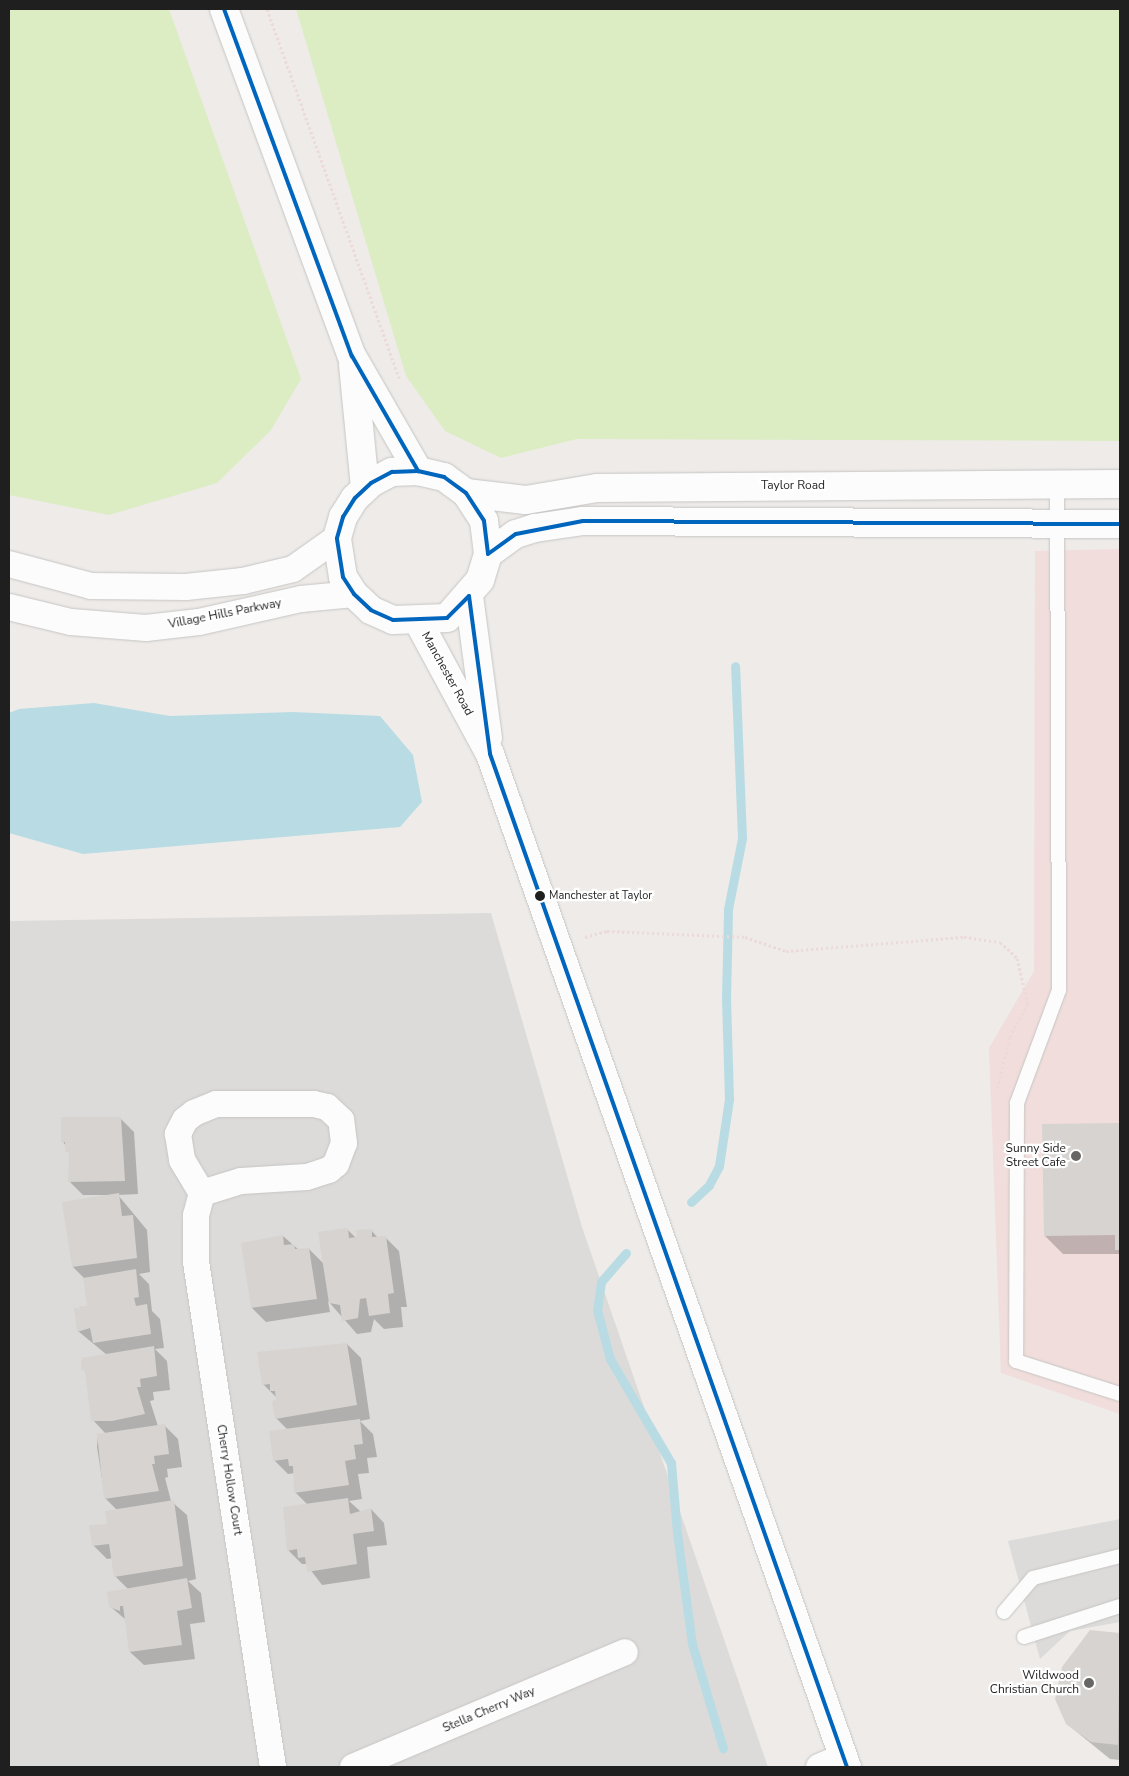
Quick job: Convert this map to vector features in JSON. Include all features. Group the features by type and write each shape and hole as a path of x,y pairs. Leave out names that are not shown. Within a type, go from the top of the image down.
{"street":[{"path":"224,9 352,356 418,470"},
{"path":"352,356 365,488"},
{"path":"418,470 444,477 466,493 484,521 488,554 480,580 470,596 447,618 418,621 393,620 371,610 354,594 343,577 337,538 343,517 365,488 392,472 418,470"},
{"name":"Taylor Road","path":"466,493 526,500 597,488 1120,484"},
{"path":"488,554 516,534 535,528 583,521 1120,524"},
{"path":"9,564 91,586 186,587 243,581 293,569 337,538"},
{"name":"Village Hills Parkway","path":"9,606 71,622 146,628 199,622 301,599 354,594"},
{"name":"Manchester Road","path":"470,596 490,754"},
{"name":"Manchester Road","path":"418,621 490,754 837,1764"},
{"path":"216,1104 314,1104 327,1107 341,1120 344,1142 341,1154 336,1164 320,1175 241,1181 202,1193 182,1160 178,1146 178,1134 185,1120 204,1107 216,1104"},
{"name":"Cherry Hollow Court","path":"202,1193 196,1216 196,1262 273,1767"},
{"name":"Stella Cherry Way","path":"354,1767 625,1652"}],"lane":[{"path":"1057,485 1060,525 1059,990 1017,1103 1016,1361 1120,1394"},
{"path":"1004,1612 1033,1578 1120,1556"},
{"path":"1024,1636 1120,1606"}],"path":[{"path":"267,9 401,382"},
{"path":"583,937 607,931 744,937 786,951 964,937 1000,942 1017,958 1028,1004 1002,1060 996,1098 1017,1103"}],"shaded area":[{"path":"1120,549 1120,1414 1001,1373 989,1048 1034,971 1035,551"},
{"path":"491,913 582,1227 768,1767 9,1767 9,921"},
{"path":"1120,1519 1120,1622 1070,1631 1040,1659 1008,1541"}],"green space":[{"path":"9,9 169,9 301,379 271,430 217,483 109,515 9,495"},
{"path":"296,9 1120,9 1120,441 577,439 501,458 445,431 406,376"}],"water":[{"path":"94,703 170,716 293,712 380,716 413,755 422,802 400,827 83,854 9,833 9,713 19,709"}],"building":[{"path":"61,1117 121,1117 125,1181 68,1182 69,1152 65,1152 65,1142 61,1142"},
{"path":"1120,1123 1120,1250 1115,1250 1115,1235 1044,1236 1042,1124"},
{"path":"119,1193 122,1216 133,1215 137,1258 72,1267 62,1202"},
{"path":"348,1228 349,1238 357,1237 356,1230 372,1229 372,1237 386,1236 394,1293 388,1294 390,1313 369,1316 366,1298 360,1299 358,1318 342,1321 340,1305 329,1303 318,1232"},
{"path":"283,1235 284,1245 294,1244 295,1249 309,1248 317,1299 251,1308 241,1243"},
{"path":"136,1269 139,1297 134,1298 136,1306 147,1304 151,1334 93,1343 90,1328 77,1332 74,1307 80,1309 79,1306 87,1306 83,1278"},
{"path":"347,1343 357,1405 275,1419 272,1401 276,1400 275,1391 270,1391 270,1384 262,1385 257,1352"},
{"path":"154,1346 157,1376 140,1379 141,1387 137,1387 145,1414 112,1421 91,1421 85,1372 81,1369 82,1358"},
{"path":"360,1419 363,1444 354,1445 356,1459 345,1461 349,1485 294,1493 293,1466 289,1466 288,1459 273,1461 269,1431"},
{"path":"165,1424 169,1454 154,1456 155,1464 152,1464 159,1491 104,1499 97,1434"},
{"path":"348,1498 350,1514 371,1508 374,1531 353,1534 357,1564 307,1572 305,1557 298,1558 297,1549 287,1551 283,1507"},
{"path":"174,1500 183,1566 114,1577 109,1544 92,1546 89,1525 107,1524 105,1511"},
{"path":"187,1578 192,1608 177,1611 182,1645 129,1652 123,1606 120,1606 120,1611 109,1607 107,1592"},
{"name":"Wildwood Christian Church","path":"1090,1630 1120,1633 1118,1745 1091,1742 1066,1724 1055,1699 1062,1667"}],"waterway":[{"path":"691,1202 709,1185 719,1166 729,1099 726,999 728,909 742,838 735,666"},
{"path":"626,1253 601,1282 597,1310 610,1359 671,1463 677,1533 692,1644 723,1748"}],"transit line":[{"path":"224,9 352,356 418,471"},
{"path":"469,596 447,618 393,620 371,610 354,594 343,577 337,538 343,517 355,498 371,483 392,472 418,471 444,477 466,493 484,521 488,554"},
{"path":"488,554 516,534 583,521 1120,524"},
{"path":"469,596 490,754 847,1767"}],"place":[{"name":"Manchester at Taylor","path":"540,896"},
{"name":"Sunny Side Street Cafe","path":"1076,1156"},
{"name":"Wildwood Christian Church","path":"1089,1683"}]}
